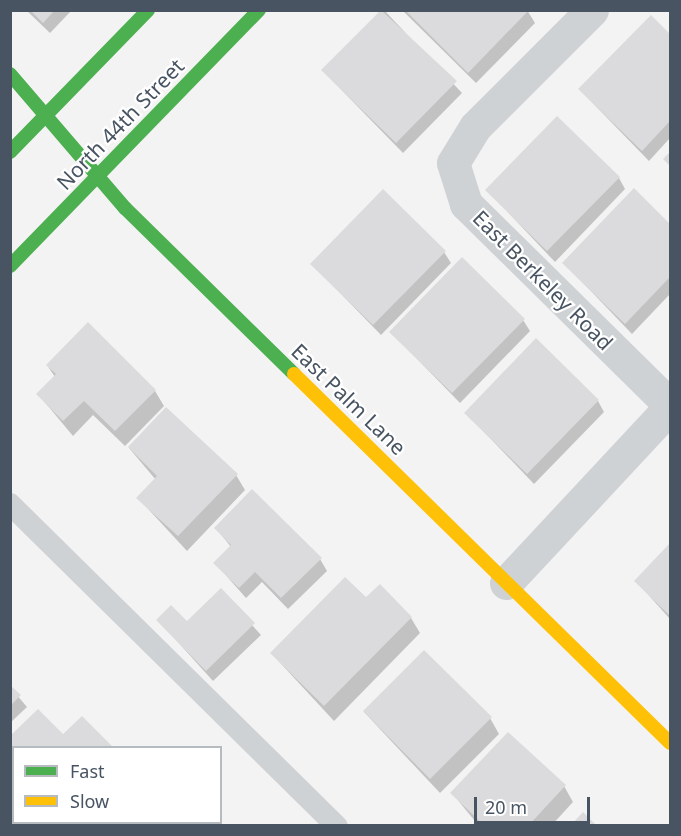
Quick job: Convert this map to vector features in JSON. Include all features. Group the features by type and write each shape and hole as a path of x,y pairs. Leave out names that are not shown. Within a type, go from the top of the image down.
{"street":[{"path":"10,152 148,10"},
{"name":"North 44th Street","path":"10,266 259,10"},
{"name":"East Berkeley Road","path":"506,582 670,406 466,204 453,163 475,127 592,10"},
{"name":"East Palm Lane","path":"10,74 98,175 670,743"}],"lane":[{"path":"10,504 337,825"}],"building":[{"path":"30,10 55,10 43,23"},
{"path":"381,10 457,81 396,143 321,70"},
{"path":"405,10 529,10 468,73"},
{"path":"651,15 670,34 670,121 642,151 578,89"},
{"path":"557,116 620,177 547,251 485,190"},
{"path":"670,152 670,166 663,159"},
{"path":"634,188 670,224 670,277 625,324 562,263"},
{"path":"383,189 446,251 373,325 310,264"},
{"path":"462,257 525,319 452,393 389,332"},
{"path":"88,322 156,390 115,431 84,401 63,421 36,394 56,374 46,365"},
{"path":"536,338 599,400 527,474 464,413"},
{"path":"166,407 238,474 178,536 136,498 157,476 128,447"},
{"path":"252,489 322,558 281,598 255,572 239,588 213,563 231,545 214,528"},
{"path":"670,543 670,616 634,581"},
{"path":"345,577 366,597 380,584 412,617 324,706 270,653"},
{"path":"221,588 255,623 206,671 156,620 171,605 187,621"},
{"path":"424,650 492,717 430,779 363,711"},
{"path":"10,685 21,695 10,706"},
{"path":"38,709 63,734 82,716 112,746 12,746 12,750 10,736"},
{"path":"508,732 566,785 528,826 485,826 450,793"},
{"path":"583,812 597,826 570,826"},
{"path":"88,824 180,824 181,826 86,826"}],"traffic: fast":[{"path":"10,152 148,10"},
{"path":"10,266 259,10"},
{"path":"10,74 125,208 294,374"}],"traffic: slow":[{"path":"294,374 670,743"}]}
